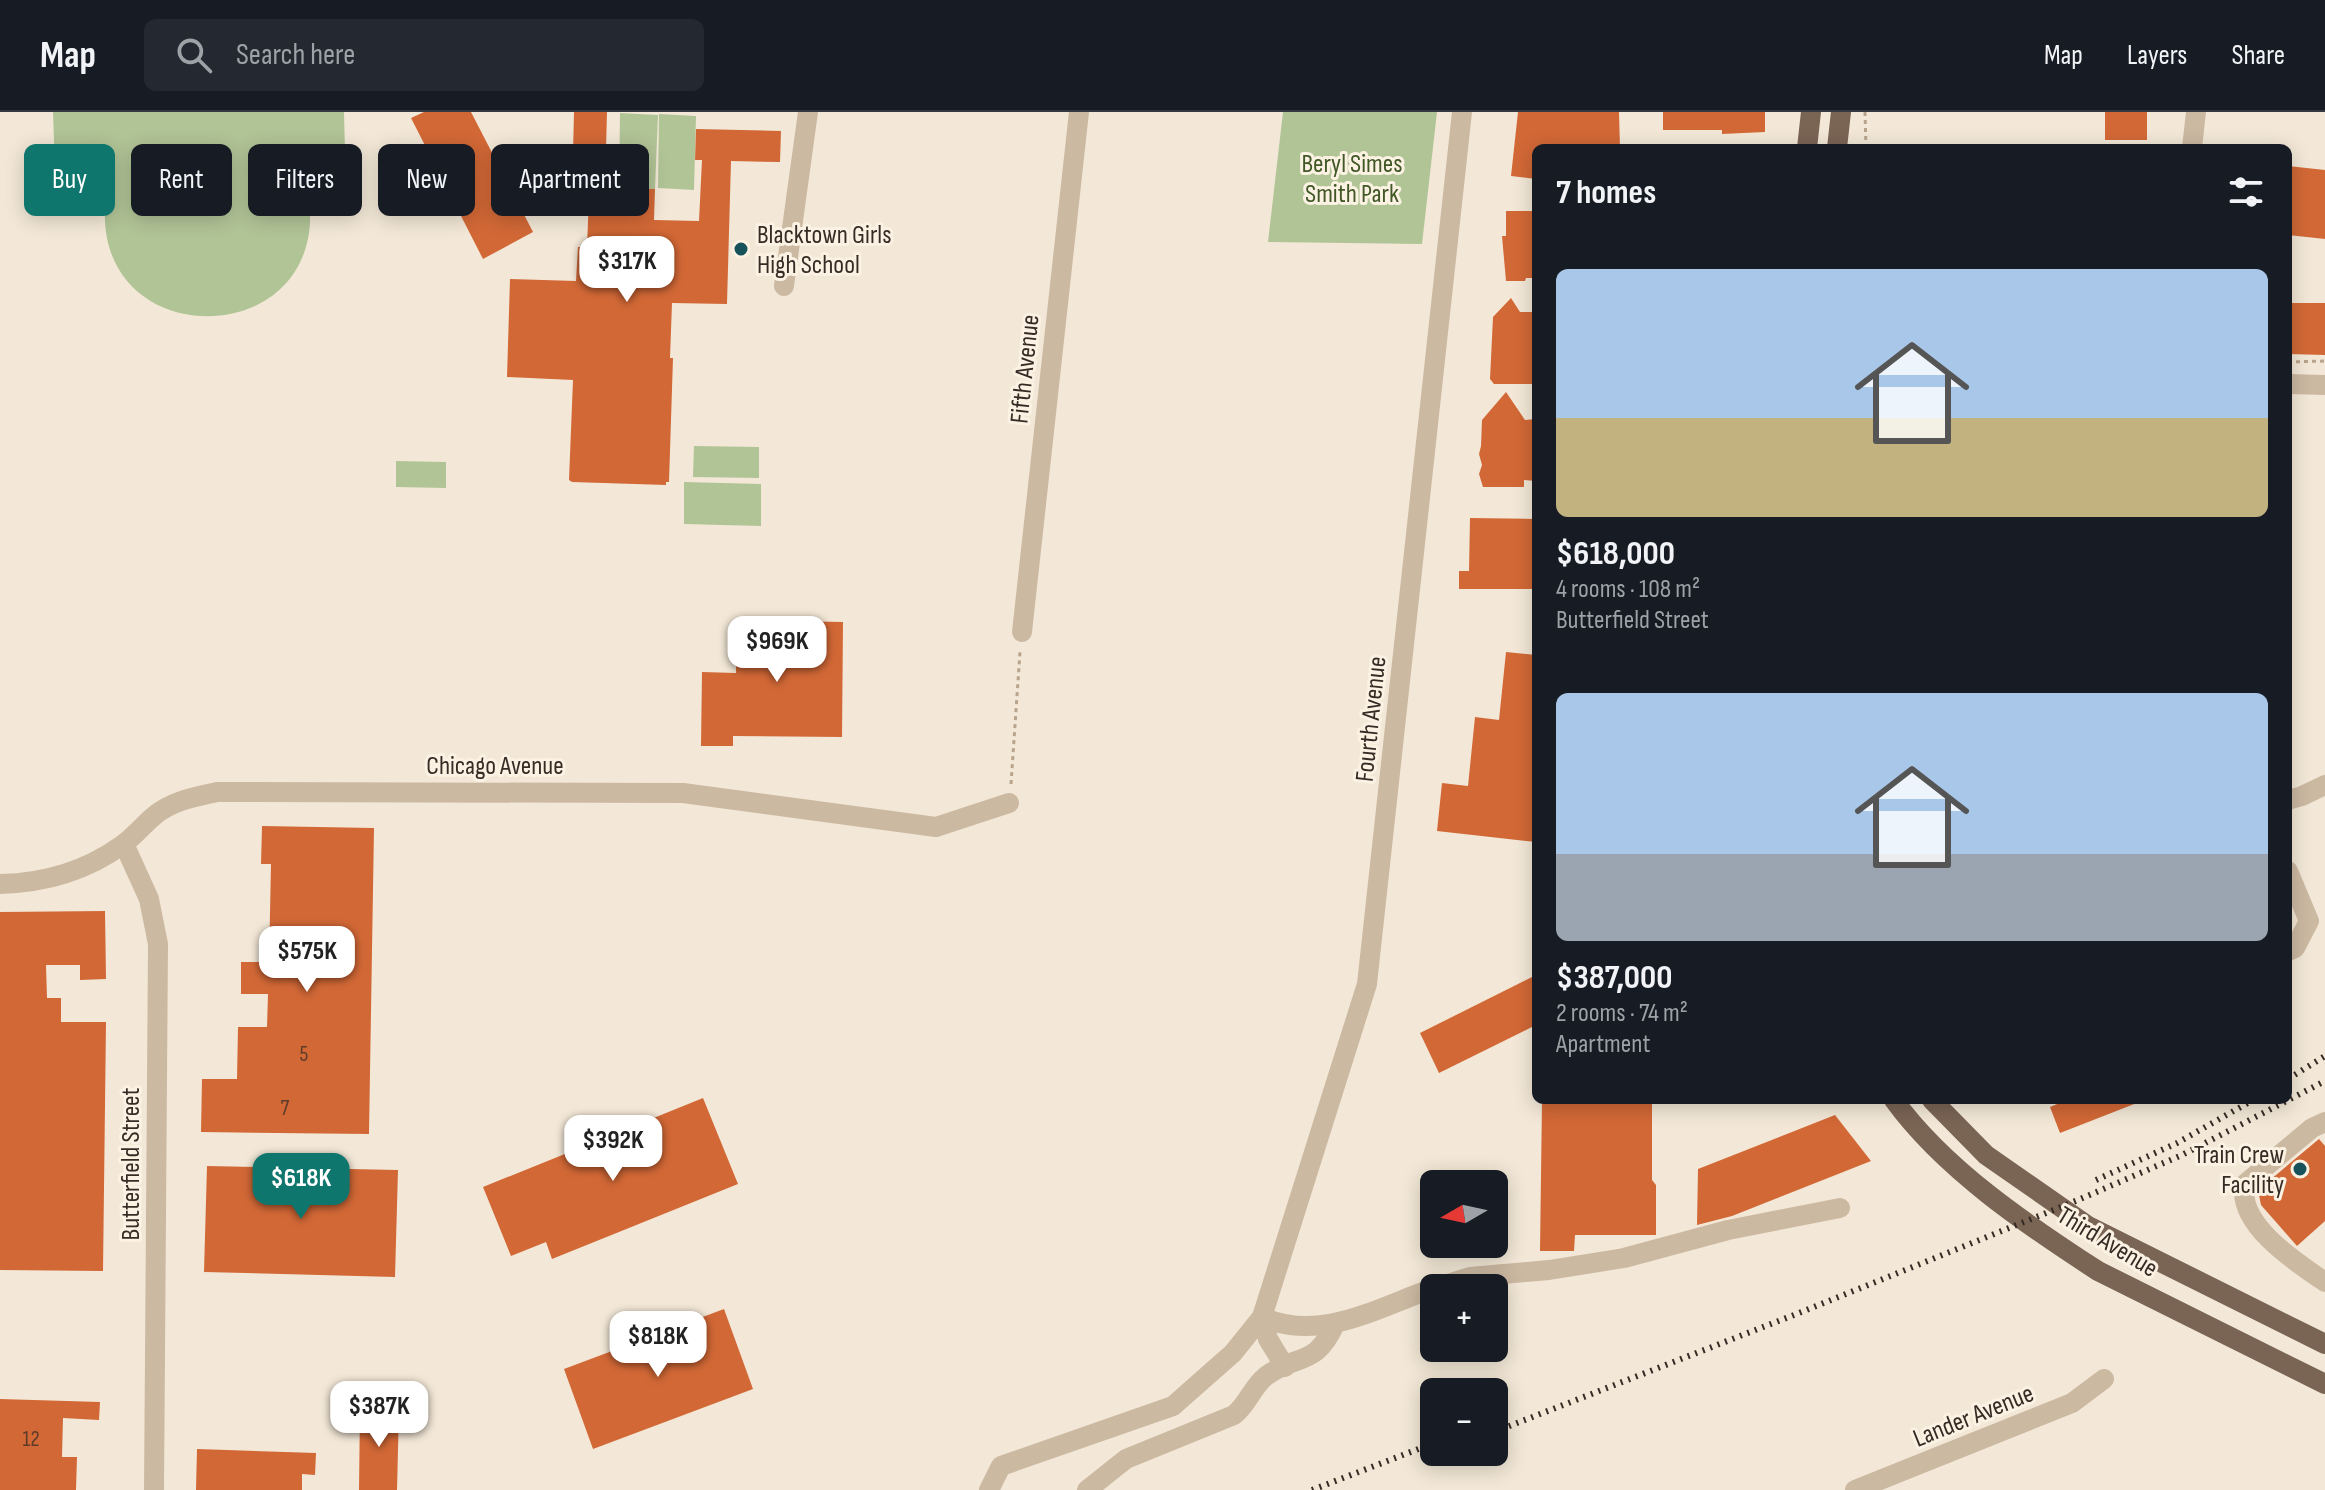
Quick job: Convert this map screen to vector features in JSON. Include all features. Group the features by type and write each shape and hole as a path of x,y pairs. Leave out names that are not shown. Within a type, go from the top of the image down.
{"main road":[{"path":"1807,144 1811,112"},
{"path":"1837,144 1841,112"},
{"name":"Third Avenue","path":"1898,1104 1981,1188 2064,1249 2098,1271 2325,1384"},
{"name":"Third Avenue","path":"1936,1104 1986,1155 2088,1226 2325,1344"}],"street":[{"path":"784,286 808,112"},
{"name":"Fifth Avenue","path":"1022,632 1079,112"},
{"name":"Fourth Avenue","path":"1262,1317 1367,984 1462,112"},
{"path":"2192,144 2196,112"},
{"path":"2292,384 2325,385"},
{"path":"2295,798 2325,785"},
{"name":"Chicago Avenue","path":"0,884 26,882 89,865 124,844 157,813 175,803 206,794 243,791 683,793 936,827 1009,803"},
{"name":"Butterfield Street","path":"124,844 149,899 158,944 154,1490"},
{"path":"2292,881 2309,921 2292,949"},
{"path":"2325,1122 2312,1128 2245,1184 2243,1193 2256,1223 2285,1254 2325,1282"},
{"path":"1504,1274 1624,1258 1728,1230 1840,1208"},
{"path":"1262,1317 1280,1325 1315,1328 1335,1324 1420,1293"},
{"path":"1262,1317 1268,1339 1285,1367"},
{"path":"989,1490 1001,1466 1173,1406 1233,1353 1262,1317"},
{"path":"1087,1490 1126,1459 1234,1415 1246,1406 1254,1389 1267,1375 1318,1351 1335,1324"},
{"name":"Lander Avenue","path":"1855,1490 2072,1403 2104,1379"}],"path":[{"path":"1865,112 1866,144"},
{"path":"2292,362 2325,361"},
{"path":"1009,803 1022,632"}],"green space":[{"path":"53,112 344,112 345,144 248,144 248,216 308,216 307,245 285,284 251,308 210,316 169,310 133,287 110,250 107,216 115,216 115,144 54,144"},
{"name":"Beryl Simes Smith Park","path":"1283,112 1437,112 1422,244 1268,242"},
{"path":"620,113 658,115 655,189 649,189 649,144 620,144"},
{"path":"659,114 696,116 694,190 658,188"},
{"path":"694,446 759,447 759,478 693,477"},
{"path":"396,461 446,462 446,488 396,487"},
{"path":"684,482 761,484 761,526 684,524"}],"building":[{"path":"424,112 471,112 491,151 491,216 525,216 533,232 483,259 461,216 475,216 475,144 424,144 411,118"},
{"path":"574,112 607,112 606,144 573,144"},
{"path":"1518,112 1619,112 1620,144 1532,144 1532,179 1511,176"},
{"path":"1663,112 1765,112 1765,132 1722,134 1722,130 1663,130"},
{"path":"2105,112 2147,112 2147,140 2105,140"},
{"path":"696,129 781,131 780,162 731,161 727,304 672,303 669,482 666,485 569,480 573,380 507,377 510,279 576,281 578,247 587,247 588,216 649,216 649,189 655,189 654,220 699,221 702,160 695,160"},
{"path":"2292,166 2325,170 2325,239 2292,235"},
{"path":"1506,211 1532,211 1532,278 1506,281 1502,236 1506,236"},
{"path":"1511,298 1520,312 1532,312 1532,384 1494,384 1490,379 1493,317"},
{"path":"2292,303 2325,303 2325,355 2292,354"},
{"path":"1506,392 1525,420 1532,419 1532,481 1524,480 1524,487 1483,487 1479,474 1482,465 1479,454 1482,420"},
{"path":"1470,518 1532,519 1532,589 1459,589 1459,571 1469,571"},
{"path":"736,620 843,622 842,737 733,736 733,746 701,746 702,672 736,673"},
{"path":"1506,652 1532,655 1532,842 1437,831 1442,783 1468,786 1475,717 1499,720"},
{"path":"262,826 374,828 369,1134 201,1132 202,1079 237,1079 238,1027 267,1027 268,994 241,994 241,962 269,962 271,864 261,864"},
{"path":"105,911 106,979 80,980 80,965 46,965 47,998 61,998 61,1022 106,1022 103,1271 0,1270 0,912"},
{"path":"1532,977 1532,1027 1439,1073 1420,1033"},
{"path":"703,1098 738,1184 552,1259 546,1242 511,1256 483,1187"},
{"path":"1542,1104 1652,1104 1656,1235 1575,1235 1574,1251 1540,1251"},
{"path":"2057,1104 2134,1104 2060,1133 2050,1107"},
{"path":"1835,1115 1871,1161 1732,1216 1697,1225 1698,1169"},
{"name":"Train Crew Facility","path":"2319,1139 2325,1146 2325,1221 2297,1246 2261,1205 2258,1190"},
{"path":"207,1166 398,1170 395,1277 204,1272"},
{"path":"724,1309 753,1389 593,1449 564,1369"},
{"path":"0,1399 100,1402 99,1420 63,1418 62,1457 77,1457 76,1490 0,1490"},
{"path":"360,1409 399,1409 397,1490 359,1490"},
{"path":"197,1449 316,1453 315,1475 302,1474 302,1490 196,1490"}],"railway":[{"path":"2292,1077 2325,1056"},
{"path":"2292,1098 2325,1081"},
{"path":"2096,1180 2177,1143 2246,1104"},
{"path":"1508,1427 2078,1200 2182,1155 2281,1104"},
{"path":"1312,1490 1420,1448"}],"place":[{"name":"Blacktown Girls High School","path":"741,249"},
{"name":"Train Crew Facility","path":"2300,1169"}]}
